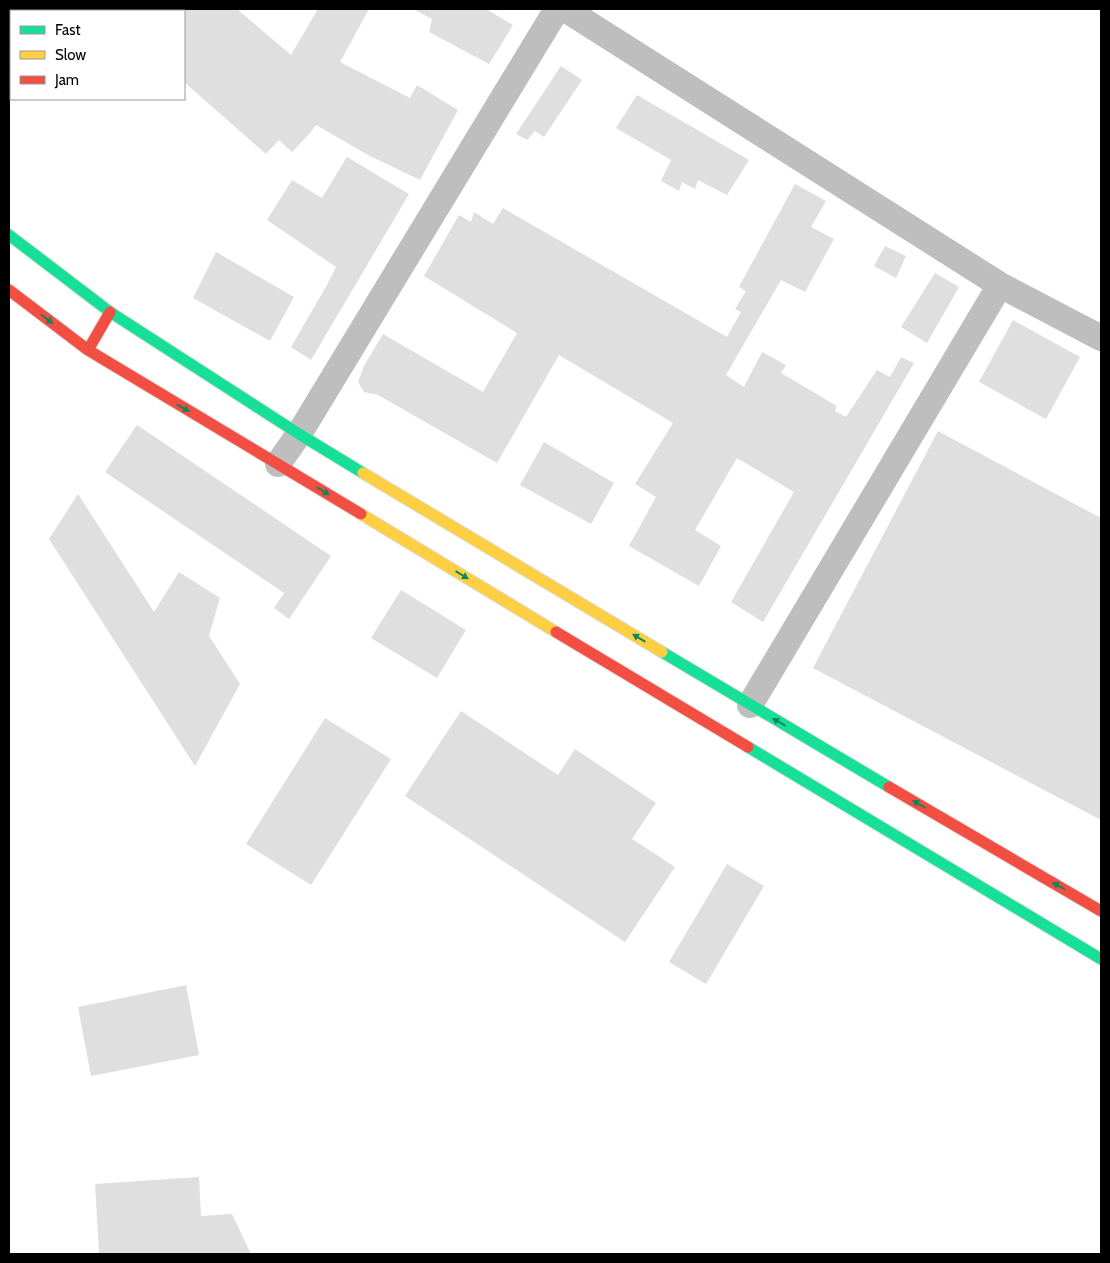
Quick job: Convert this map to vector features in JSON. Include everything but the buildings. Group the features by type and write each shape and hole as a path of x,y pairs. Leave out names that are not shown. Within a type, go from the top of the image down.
{"main road":[{"path":"9,235 110,312 404,502 607,625 750,705 1085,906 1101,911"},
{"path":"9,290 88,350 134,379 278,464 390,526 1068,935 1101,959"},
{"path":"88,350 110,312"}],"street":[{"path":"278,464 299,434 557,9"},
{"path":"565,9 1000,285 1101,338"},
{"path":"750,705 1000,285"}],"traffic: fast":[{"path":"9,235 110,312 363,473"},
{"path":"662,652 889,787"},
{"path":"748,747 1101,959"}],"traffic: slow":[{"path":"363,473 662,652"},
{"path":"361,514 556,632"}],"traffic: jam":[{"path":"9,290 88,350 361,514"},
{"path":"88,350 110,312"},
{"path":"556,632 748,747"},
{"path":"889,787 1101,911"}]}
